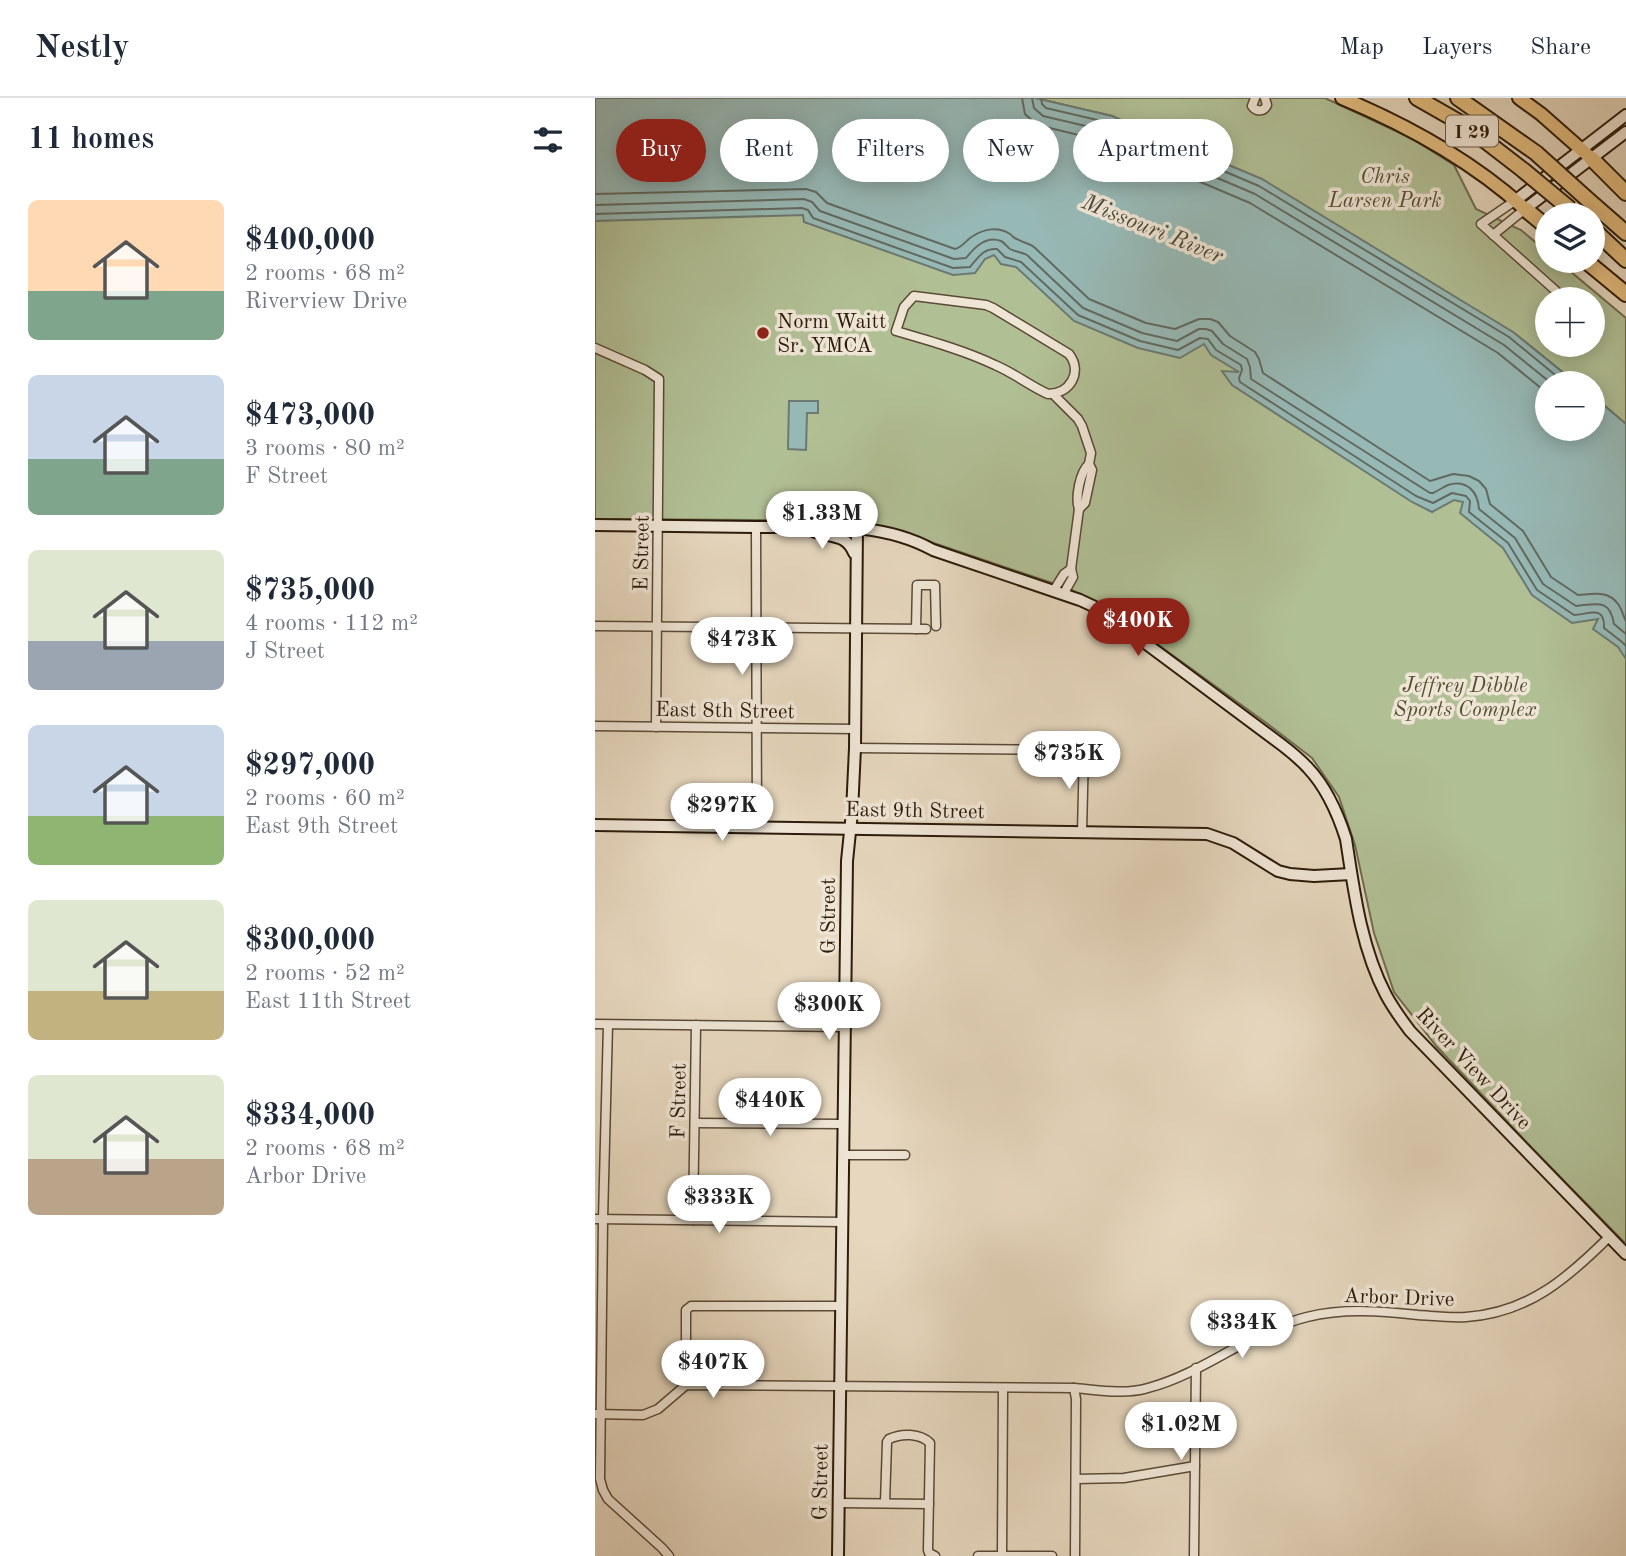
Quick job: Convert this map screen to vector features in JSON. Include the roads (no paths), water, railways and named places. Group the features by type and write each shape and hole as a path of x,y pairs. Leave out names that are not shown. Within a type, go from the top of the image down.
{"highway":[{"name":"I 29","path":"1417,98 1465,127 1563,203"},
{"name":"I 29","path":"1458,98 1536,152 1626,233"},
{"path":"1469,98 1482,114"},
{"path":"1586,153 1626,192"},
{"path":"1520,204 1535,217"},
{"path":"1605,240 1626,260"},
{"path":"1601,273 1626,294"}],"main road":[{"path":"1342,98 1431,140 1492,180 1520,204 1586,153 1626,115"},
{"path":"1519,98 1586,153"},
{"path":"1586,153 1626,132"},
{"name":"River View Drive","path":"595,525 857,528 892,533 933,550 1059,592 1093,606 1121,625 1282,745 1315,776 1342,827 1364,936 1377,975 1395,1010 1419,1040 1626,1254"},
{"path":"803,527 843,539 851,545 856,558"},
{"name":"G Street","path":"838,1556 847,861 856,729 857,528"},
{"name":"East 9th Street","path":"595,825 1207,834 1233,843 1278,870 1290,874 1352,874"}],"street":[{"path":"1242,98 1254,99 1252,106 1255,110 1262,110 1267,105 1265,98"},
{"path":"1520,204 1481,224 1555,287"},
{"path":"1493,235 1520,204"},
{"path":"1053,394 1068,388 1074,378 1073,359 1060,347 986,305 914,296 904,307 896,331 974,356 1053,394 1082,426 1091,453 1089,464 1092,470 1085,503 1079,509 1071,569 1064,574 1059,592"},
{"name":"E Street","path":"595,348 659,379 656,727"},
{"path":"756,527 757,828"},
{"path":"916,629 917,584 935,584 936,626"},
{"path":"595,626 926,629"},
{"name":"East 8th Street","path":"595,726 856,729"},
{"path":"855,748 1084,751 1082,832"},
{"path":"595,1024 845,1027"},
{"path":"608,1024 599,1219 600,1479 608,1499 669,1556"},
{"name":"F Street","path":"693,1220 696,1025"},
{"path":"695,1123 844,1124"},
{"path":"844,1155 905,1156"},
{"path":"599,1219 843,1222"},
{"name":"Arbor Drive","path":"686,1385 1074,1388 1121,1391 1145,1389 1175,1379 1268,1330 1307,1317 1332,1312 1380,1311 1465,1317 1504,1310 1539,1296 1558,1284 1610,1237"},
{"path":"598,1414 643,1415 658,1409 686,1385 686,1310 691,1306 841,1306"},
{"path":"1194,1556 1196,1368"},
{"path":"1074,1388 1075,1556"},
{"path":"1002,1555 1003,1389"},
{"path":"885,1503 887,1442 892,1437 924,1437 930,1443 928,1550 935,1556"},
{"path":"1076,1479 1124,1478 1195,1466"},
{"path":"839,1503 929,1504"},
{"path":"978,1556 1052,1556"}],"water":[{"name":"Missouri River","path":"595,98 1035,98 1119,119 1073,119 1073,182 1233,182 1233,167 1262,179 1513,332 1535,350 1535,357 1544,357 1561,371 1535,371 1535,441 1605,441 1605,406 1626,424 1626,659 1618,647 1593,629 1598,619 1572,623 1532,595 1503,548 1460,513 1463,502 1454,500 1432,512 1412,502 1232,385 1222,371 1239,372 1211,355 1204,344 1180,358 1138,348 1074,321 1016,267 1001,264 994,255 985,259 975,273 953,275 804,222 803,215 595,221"},
{"path":"789,401 818,401 818,413 807,413 806,450 788,449"}],"place":[{"name":"Norm Waitt Sr. YMCA","path":"763,333"}],"park label":[{"name":"Chris Larsen Park","path":"1385,188"},
{"name":"Jeffrey Dibble Sports Complex","path":"1465,697"}]}
